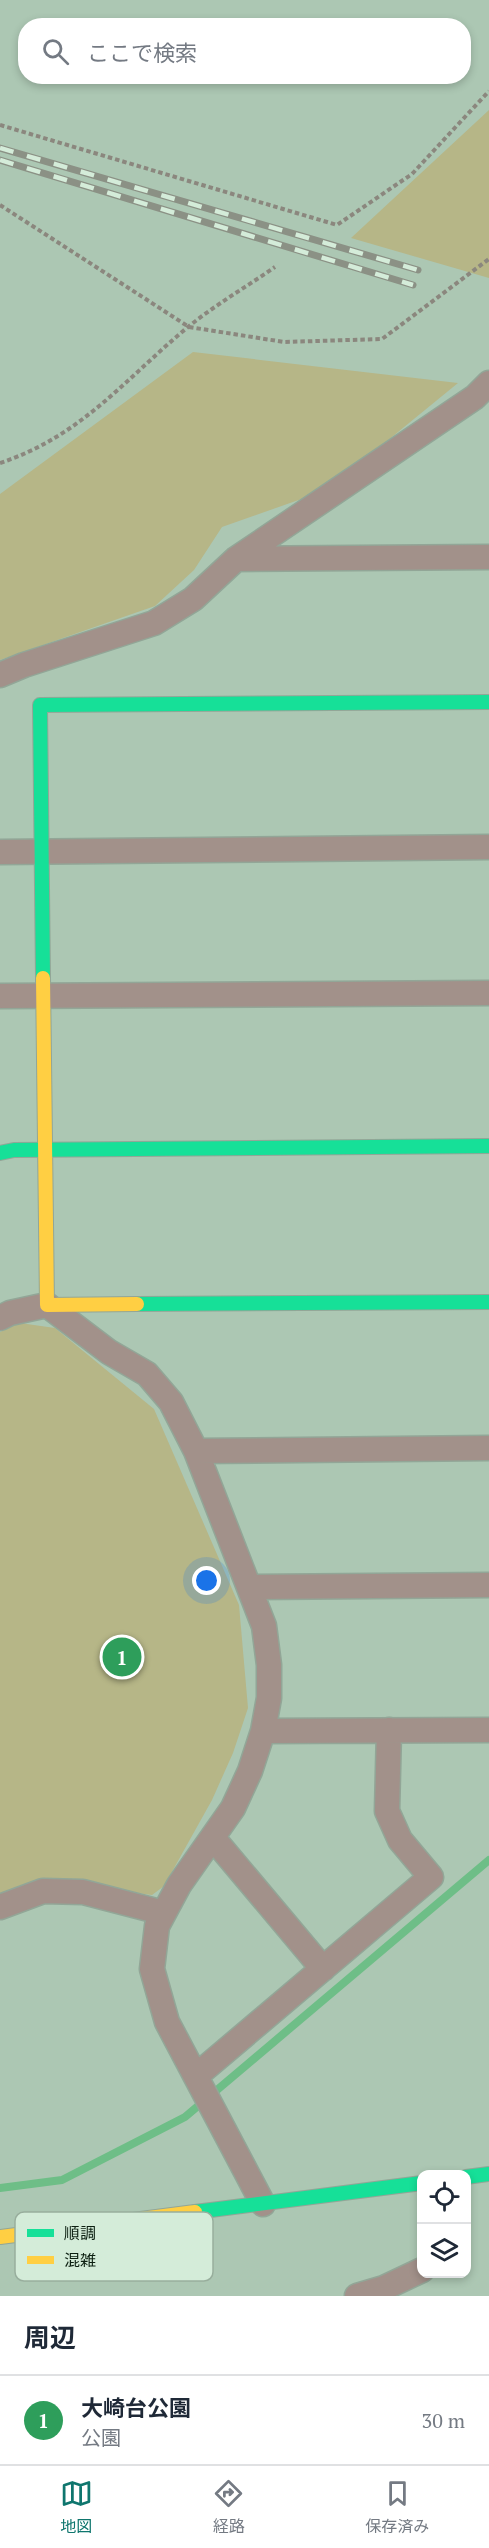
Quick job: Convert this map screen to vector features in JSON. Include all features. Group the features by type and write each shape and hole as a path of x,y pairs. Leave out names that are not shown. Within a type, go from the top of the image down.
{"street":[{"path":"0,675 154,623 193,599 236,559 475,397 489,383"},
{"path":"236,559 489,557"},
{"path":"47,1305 40,705 489,702"},
{"path":"0,852 489,848"},
{"path":"0,996 489,993"},
{"path":"0,1153 14,1150 489,1146"},
{"path":"0,1318 10,1313 47,1305 489,1302"},
{"path":"47,1305 109,1352 147,1374 171,1402 196,1451 264,1626 269,1665 269,1698 263,1731 250,1771 233,1808 179,1885 157,1926 152,1969 167,2022 263,2204"},
{"path":"196,1451 489,1448"},
{"path":"249,1587 489,1585"},
{"path":"196,2076 431,1877 400,1840 387,1811 389,1730"},
{"path":"263,1731 489,1730"},
{"path":"213,1838 323,1969"},
{"path":"0,1907 43,1891 83,1892 164,1913"},
{"path":"471,2176 489,2174"},
{"path":"201,2212 417,2184"},
{"path":"0,2238 15,2236"},
{"path":"357,2296 384,2288 417,2272"}],"path":[{"path":"0,125 338,225 412,174 489,91"},
{"path":"0,205 189,327 284,342 382,339 489,260"},
{"path":"0,463 17,457 77,425 189,327 275,267"}],"green space":[{"path":"489,110 489,278 351,238"},
{"path":"193,352 458,383 327,490 222,527 194,570 155,606 0,660 0,494"},
{"path":"20,1323 55,1328 154,1409 239,1605 248,1708 233,1753 212,1800 164,1886 152,1895 122,1891 0,1899 0,1332"}],"waterway":[{"path":"0,2188 62,2180 185,2117 489,1860"}],"railway":[{"path":"0,148 418,270"},
{"path":"0,160 413,285"}],"traffic: fast":[{"path":"43,978 40,705 489,702"},
{"path":"0,1153 14,1150 489,1146"},
{"path":"137,1304 489,1302"},
{"path":"471,2176 489,2174"},
{"path":"195,2212 417,2184"}],"traffic: slow":[{"path":"43,978 47,1305 137,1304"},
{"path":"0,2237 15,2235"}],"place":[{"name":"大崎台公園","path":"122,1657"}]}
